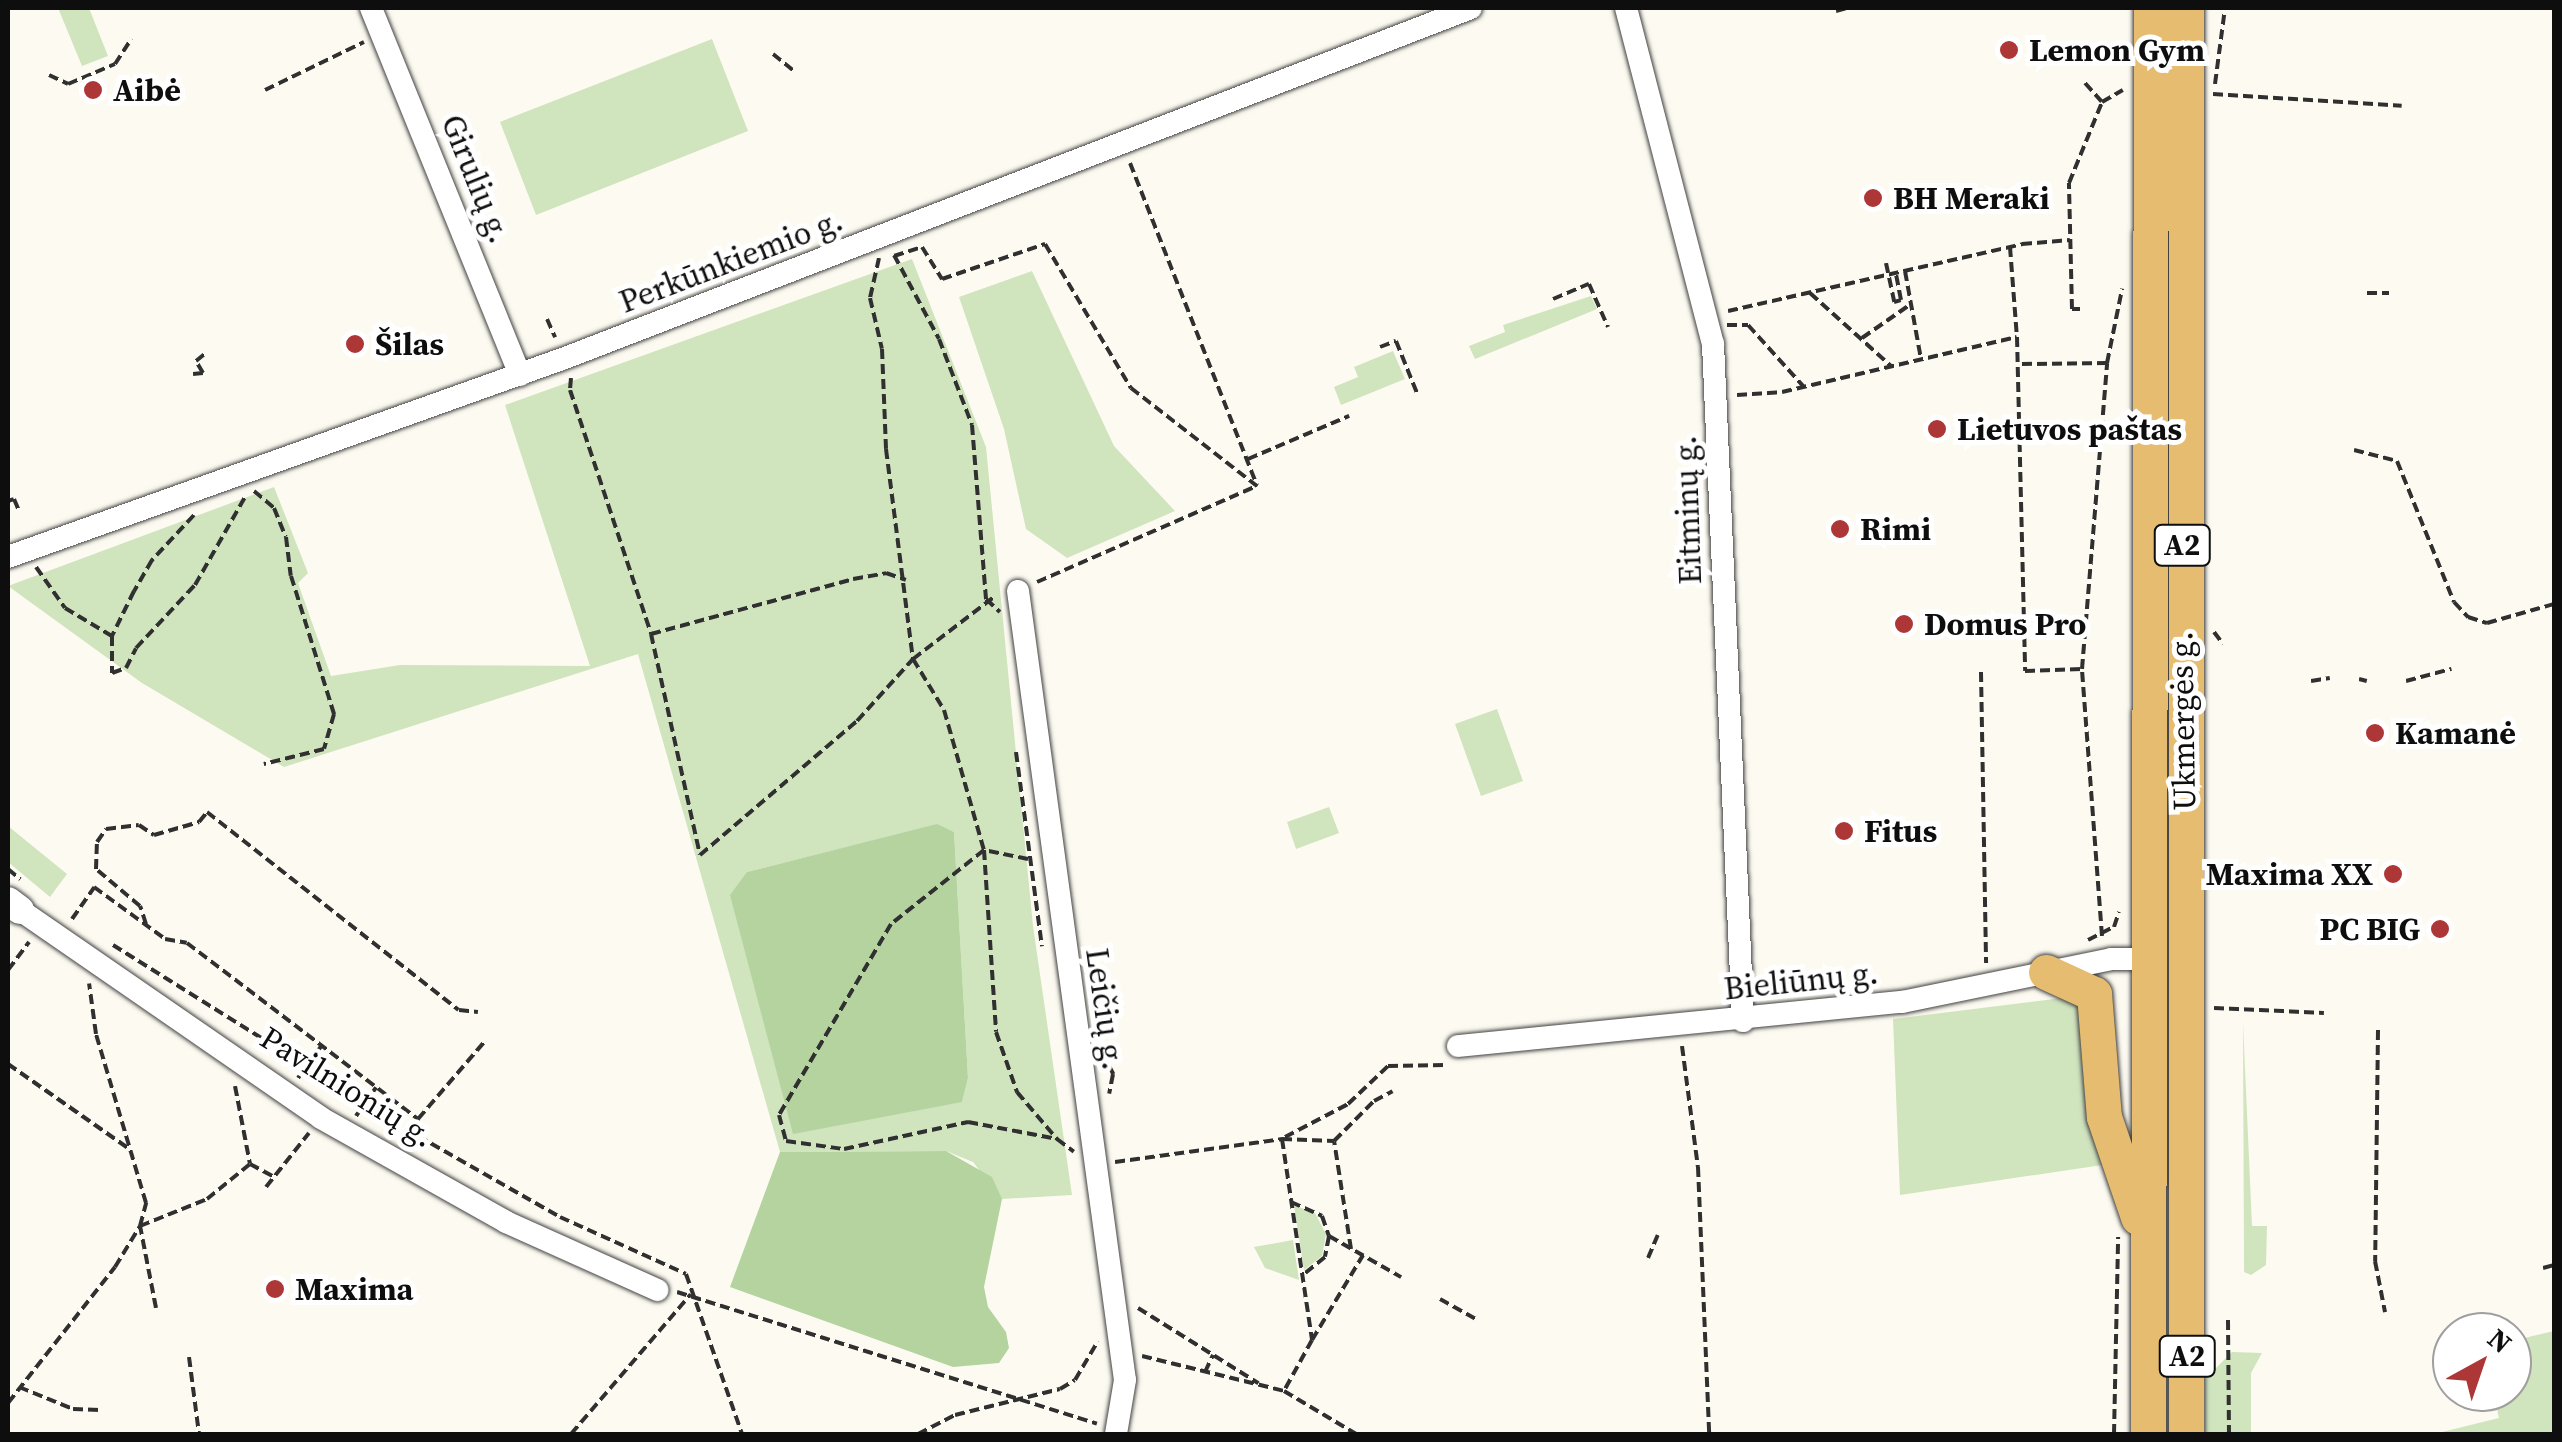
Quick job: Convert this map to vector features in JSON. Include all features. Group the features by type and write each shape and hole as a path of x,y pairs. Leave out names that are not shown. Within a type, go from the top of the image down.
{"highway":[{"name":"Ukmergės g.","path":"2148,1434 2151,8"},
{"name":"Ukmergės g.","path":"2186,8 2181,622 2188,944 2186,1434"},
{"path":"2147,959 2188,944"},
{"path":"2046,972 2084,985 2099,1007 2104,1117 2148,1252"}],"street":[{"name":"Girulių g.","path":"371,8 520,375"},
{"name":"Perkūnkiemio g.","path":"8,557 520,375 884,239 1471,8"},
{"name":"Eitminų g.","path":"1626,8 1713,344 1742,1022"},
{"name":"Leičių g.","path":"1018,590 1104,1160 1125,1380 1117,1432"},
{"name":"Pavilnionių g.","path":"14,899 52,919 97,965 321,1118 506,1222 657,1290"},
{"name":"Bieliūnų g.","path":"1458,1046 1742,1022 1902,1002 2046,972 2147,959"}],"path":[{"path":"1836,10 1847,8"},
{"path":"265,90 382,34"},
{"path":"49,75 68,84 115,64 131,39"},
{"path":"773,54 794,70"},
{"path":"2085,83 2102,102"},
{"path":"2080,309 2072,309 2069,183 2102,102 2130,86 2130,102"},
{"path":"2213,94 2402,106"},
{"path":"1123,145 1257,486"},
{"path":"884,239 870,298 882,349 886,448 906,580 913,659 944,710 984,850 996,1032 1017,1092 1058,1139"},
{"path":"884,239 939,340 972,425 986,598"},
{"path":"1726,311 2010,246 2070,240"},
{"path":"922,246 942,279 1045,244 1130,388 1257,486"},
{"path":"2010,246 2022,364 2025,670 2082,670"},
{"path":"1886,263 1894,302 1901,300 1896,274"},
{"path":"1906,272 1922,359"},
{"path":"2102,936 2082,670 2107,362 2125,280 2125,320"},
{"path":"1553,299 1589,284 1608,327"},
{"path":"1810,292 1891,366"},
{"path":"2367,293 2388,293"},
{"path":"1860,339 1911,304"},
{"path":"1756,395 2017,336"},
{"path":"1380,347 1396,341 1417,393"},
{"path":"193,374 204,373 196,361 206,353"},
{"path":"2022,364 2107,362"},
{"path":"571,376 570,390 652,634 700,854 857,721 913,659 986,598 1018,590 1257,486"},
{"path":"1247,460 1350,416"},
{"path":"2354,450 2397,460 2454,602 2468,617 2487,623 2554,604"},
{"path":"200,507 152,560 112,636 112,673 126,668 136,648 195,585 249,490 264,495 286,537 291,576 334,714 324,749 264,764"},
{"path":"8,501 14,499 19,511"},
{"path":"35,566 65,608 112,636"},
{"path":"652,634 853,579 886,574 906,580"},
{"path":"2406,682 2451,669"},
{"path":"1980,672 1986,962"},
{"path":"2311,681 2330,678"},
{"path":"2359,680 2367,681"},
{"path":"146,924 140,906 96,869 97,842 106,829 139,825 154,835 199,822 207,812 459,1010 478,1012"},
{"path":"1030,859 984,850 891,924 779,1116 786,1141 844,1148 968,1122 1058,1139 1104,1160 1282,1139 1334,1141 1374,1100 1393,1092"},
{"path":"8,869 14,899"},
{"path":"72,919 94,887 146,924 187,943 418,1119"},
{"path":"2073,943 2102,936 2114,928 2120,896"},
{"path":"8,970 52,919 72,919 88,929"},
{"path":"104,940 418,1136 560,1217 686,1274 742,1434"},
{"path":"1970,966 2004,958"},
{"path":"8,1402 79,1316 140,1226 146,1203 96,1034 89,984 97,965"},
{"path":"1680,1026 1698,1166 1709,1434"},
{"path":"2378,1030 2375,1260 2385,1312"},
{"path":"418,1136 418,1119 486,1040"},
{"path":"286,1095 322,1046"},
{"path":"1282,1139 1348,1104 1388,1066 1458,1065 1458,1046"},
{"path":"230,1056 250,1164"},
{"path":"8,1064 128,1148"},
{"path":"345,1131 376,1087"},
{"path":"266,1187 321,1118"},
{"path":"1282,1139 1312,1340"},
{"path":"1334,1141 1351,1249"},
{"path":"250,1164 274,1177"},
{"path":"140,1226 208,1199 250,1164"},
{"path":"1291,1202 1322,1216 1329,1236 1325,1257 1302,1275"},
{"path":"2114,1434 2118,1220"},
{"path":"140,1226 156,1308"},
{"path":"1648,1258 1658,1235"},
{"path":"1329,1236 1401,1277"},
{"path":"1284,1390 1363,1255"},
{"path":"2543,1268 2554,1265"},
{"path":"690,1294 1117,1432"},
{"path":"571,1434 690,1294"},
{"path":"1440,1299 1476,1319"},
{"path":"1134,1306 1262,1385"},
{"path":"2228,1320 2229,1434"},
{"path":"918,1434 955,1415 1075,1380 1098,1341"},
{"path":"1205,1372 1213,1355"},
{"path":"1142,1356 1284,1390 1356,1434"},
{"path":"190,1357 199,1434"},
{"path":"18,1387 73,1408 100,1410"},
{"path":"1340,1434 1345,1428"}],"green space":[{"path":"58,8 89,8 108,56 82,66"},
{"path":"712,39 748,131 536,215 500,122"},
{"path":"912,259 986,447 1033,926 1072,1195 1002,1199 973,1162 946,1151 780,1152 638,654 284,767 142,683 8,586 274,487 308,573 298,583 331,676 400,665 590,666 505,405","holes":["936,825 954,832 968,1078 962,1102 747,872"]},
{"path":"1032,271 1114,446 1175,511 1067,558 1026,529 1004,429 959,297"},
{"path":"1591,296 1597,309 1475,359 1469,346 1505,332 1503,325"},
{"path":"1393,351 1405,379 1341,405 1334,387 1358,377 1354,367"},
{"path":"1497,709 1523,781 1481,796 1455,724"},
{"path":"1329,807 1339,833 1296,849 1287,822"},
{"path":"937,824 954,832 968,1078 962,1102 793,1134 730,895 747,872"},
{"path":"8,826 67,874 50,897 8,862"},
{"path":"2070,997 2078,1004 2109,1164 1900,1195 1893,1019"},
{"path":"2243,1023 2252,1226 2267,1226 2266,1265 2251,1275 2244,1272"},
{"path":"946,1151 992,1177 1002,1199 984,1287 988,1307 1006,1332 1009,1348 999,1363 953,1367 730,1287 780,1152"},
{"path":"1294,1205 1315,1213 1326,1234 1322,1256 1304,1270"},
{"path":"1293,1240 1299,1280 1265,1268 1254,1247"},
{"path":"2554,1331 2554,1434 2434,1434 2499,1418 2498,1412 2532,1412 2532,1336"},
{"path":"2232,1352 2262,1353 2251,1373 2251,1434 2205,1434 2205,1379"}],"place":[{"name":"Lemon Gym","path":"2009,50"},
{"name":"Aibė","path":"93,90"},
{"name":"BH Meraki","path":"1873,198"},
{"name":"Šilas","path":"355,344"},
{"name":"Lietuvos paštas","path":"1937,429"},
{"name":"Rimi","path":"1840,529"},
{"name":"Domus Pro","path":"1904,624"},
{"name":"Kamanė","path":"2375,733"},
{"name":"Fitus","path":"1844,831"},
{"name":"Maxima XX","path":"2393,874"},
{"name":"PC BIG","path":"2440,929"},
{"name":"Maxima","path":"275,1289"}]}
